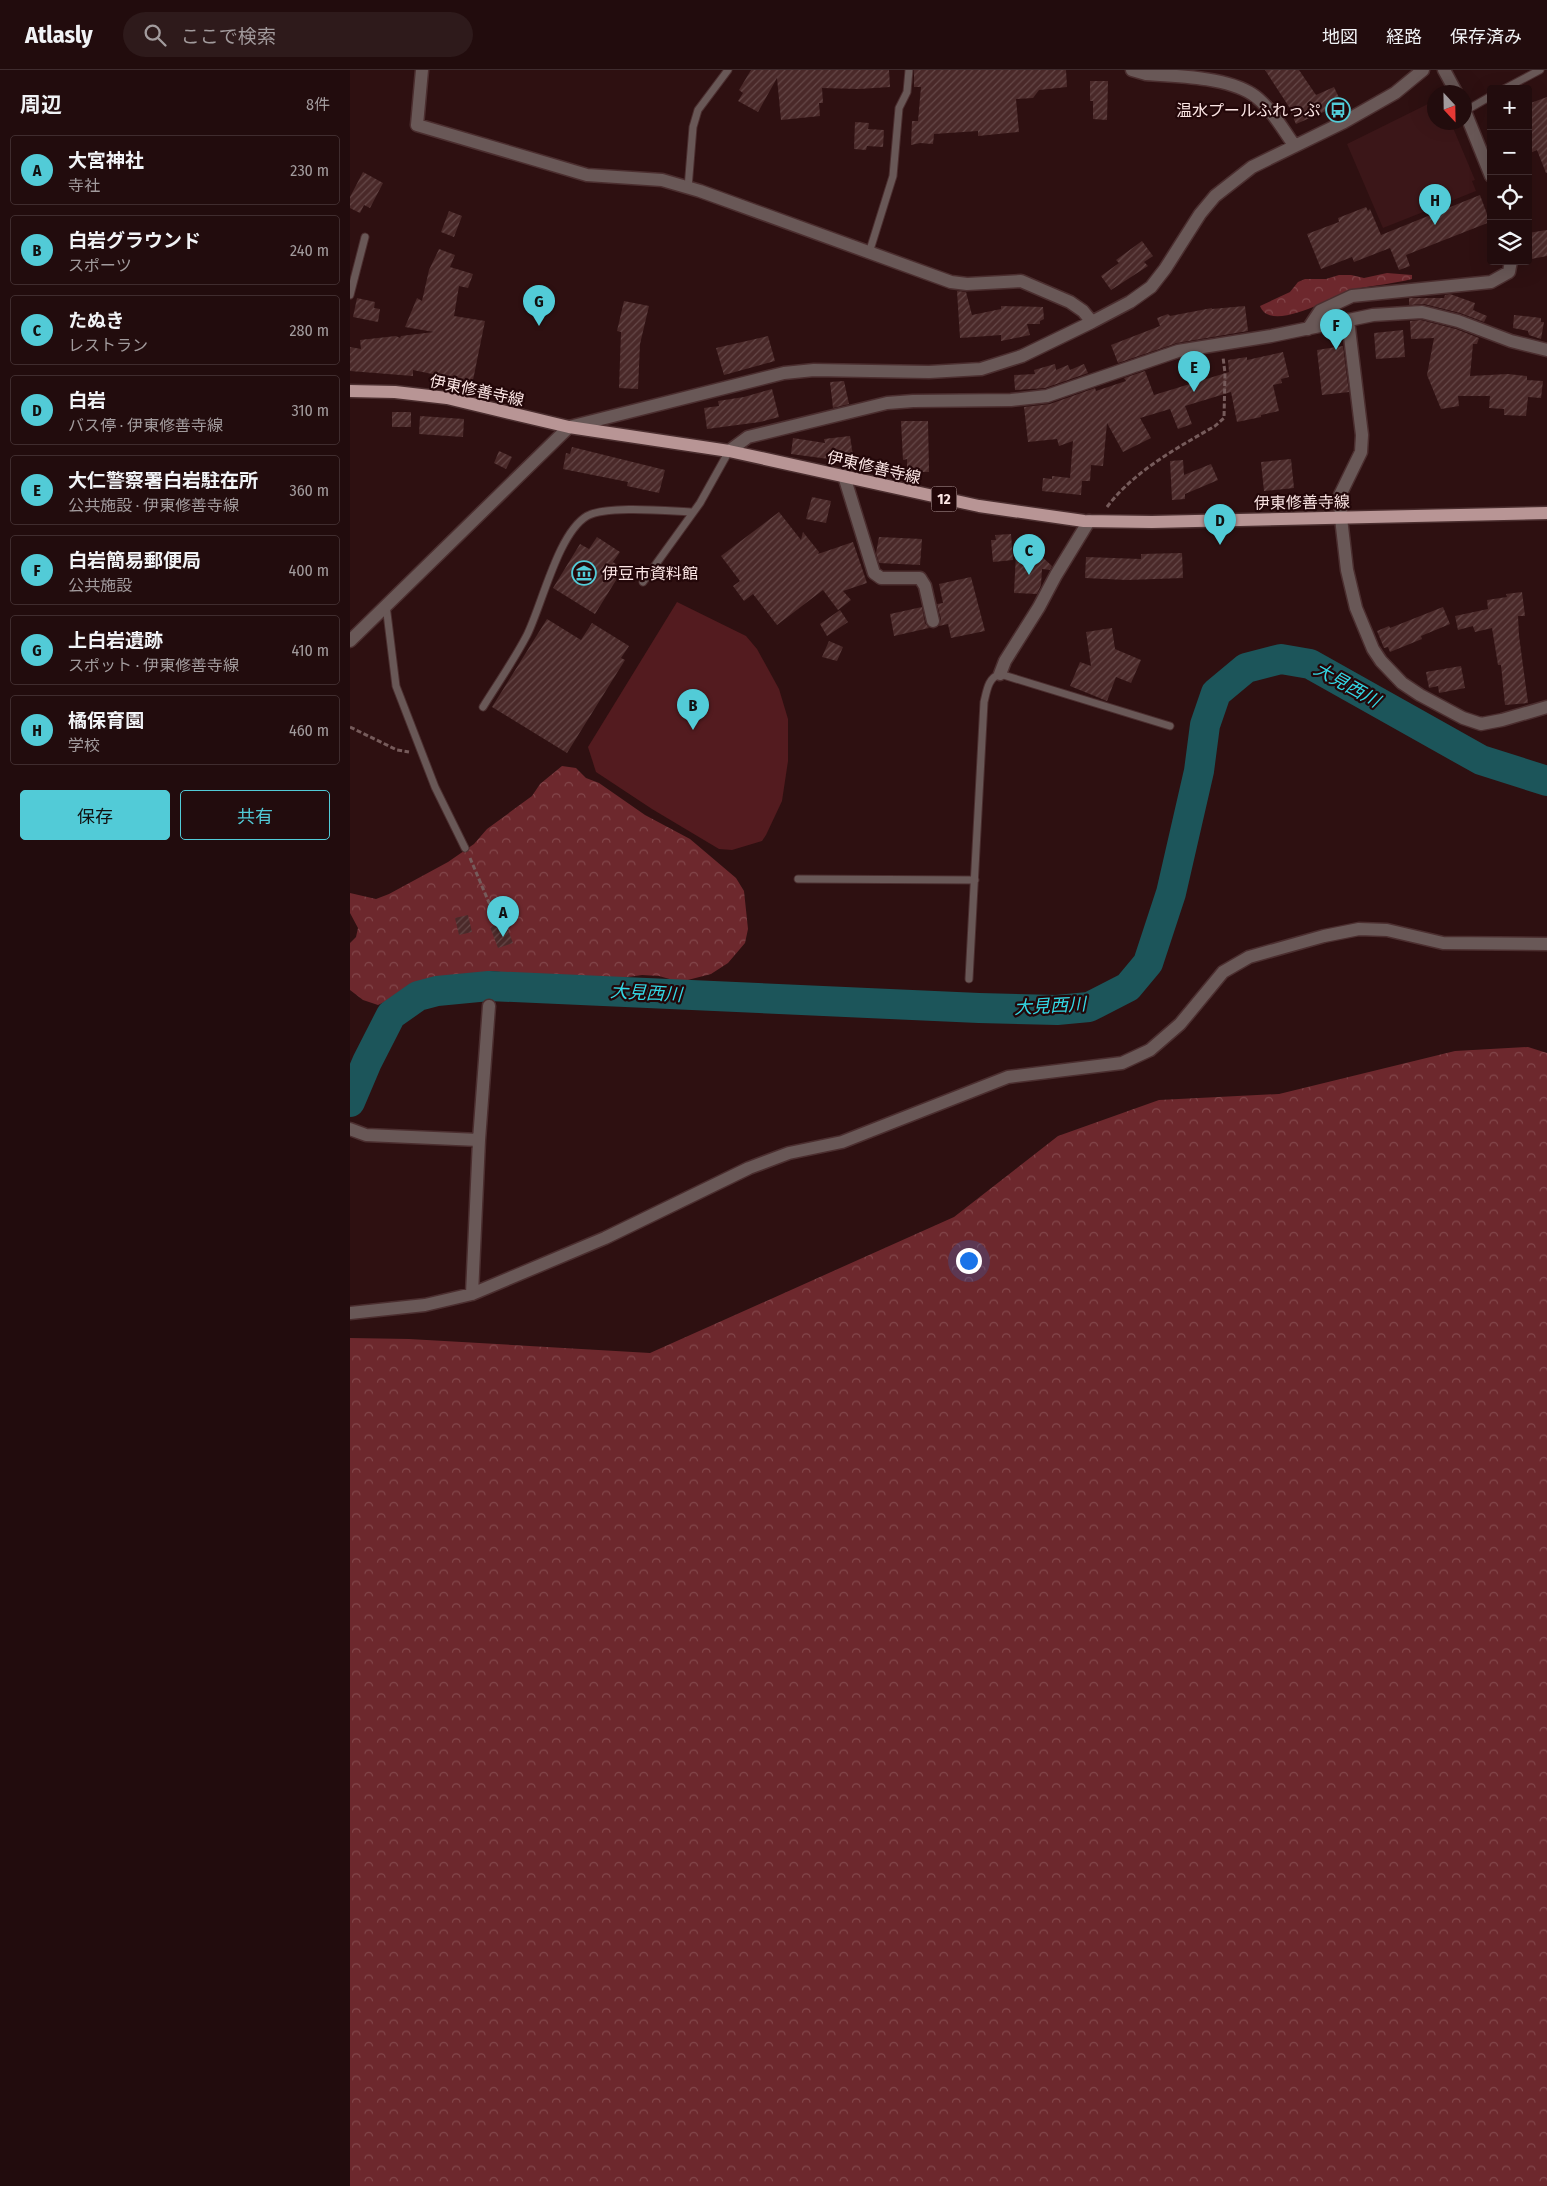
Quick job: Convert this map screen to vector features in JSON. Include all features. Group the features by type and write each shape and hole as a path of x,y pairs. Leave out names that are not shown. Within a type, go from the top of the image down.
{"main road":[{"name":"伊東修善寺線","path":"350,391 395,392 447,398 569,427 730,451 979,506 1093,521 1152,522 1547,513"}],"street":[{"path":"422,70 417,125 588,175 662,180 951,282 967,284 1020,281 1070,302 1083,311 1092,322"},
{"path":"1132,70 1146,74 1203,80 1237,86 1254,95 1274,116 1294,145"},
{"path":"350,641 569,427 784,373 814,370 929,372 981,369 1022,356 1130,302 1151,286 1165,269 1200,214 1215,196 1252,168 1294,145 1344,122 1395,93 1423,70"},
{"path":"1444,70 1452,85"},
{"path":"1472,128 1491,175"},
{"path":"1308,329 1320,311 1352,296 1491,282 1509,272 1510,265"},
{"path":"730,451 748,437 887,403 1011,400 1048,396 1178,351 1308,329 1373,315 1422,312 1458,321 1511,341 1547,350"},
{"path":"1348,320 1362,435 1360,452 1340,495 1340,518 1346,570 1356,608 1373,648 1397,679 1442,707 1481,724 1547,707"},
{"path":"844,476 874,573 881,578 920,578 925,586 933,621"},
{"path":"1000,674 1005,661 1039,607 1056,575 1093,521"},
{"path":"350,1313 425,1305 472,1294 605,1238 749,1168 789,1153 842,1142 1008,1077 1122,1063 1150,1050 1180,1024 1222,972 1249,957 1324,936 1359,929 1387,930 1443,943 1547,944"},
{"path":"472,1294 479,1140 488,1006"},
{"path":"354,1131 366,1136 479,1140"}],"lane":[{"path":"688,188 693,127 698,110 728,70"},
{"path":"869,254 893,176 899,108 907,92 909,70"},
{"path":"1512,85 1540,70"},
{"path":"1472,106 1487,98"},
{"path":"350,295 365,237"},
{"path":"643,582 715,479 730,451"},
{"path":"483,707 526,636 540,608 561,550 575,527 586,516 597,512 612,511 693,512"},
{"path":"386,604 396,686 419,750 465,848"},
{"path":"969,979 984,702 988,684 994,676 1000,674 1170,726"},
{"path":"798,879 975,880"}],"path":[{"path":"1093,521 1115,497 1142,473 1215,426 1224,418 1225,373 1221,344"},
{"path":"350,727 397,750 409,752 419,750"},
{"path":"472,862 496,919"}],"shaded area":[{"path":"1427,104 1427,130 1454,130 1475,180 1472,181 1476,191 1383,228 1347,144"},
{"path":"677,602 746,636 757,649 779,689 788,719 788,761 782,801 762,841 732,850 719,849 652,809 596,772 588,747"}],"green space":[{"path":"1387,273 1412,275 1412,279 1355,289 1290,315 1277,316 1266,314 1260,306 1290,292 1298,282 1305,279 1326,279 1339,275 1364,278"},
{"path":"562,766 576,768 586,778 599,783 645,815 690,839 736,878 744,891 748,929 745,943 728,963 711,974 680,982 659,976 642,975 607,980 589,976 550,981 530,975 492,971 425,983 378,1005 363,1000 350,990 350,943 356,937 358,928 350,913 350,893 376,899 448,862 474,844 487,829 532,796 540,784"},
{"path":"1528,1047 1547,1053 1547,2186 350,2186 350,1338 409,1339 650,1353 954,1217 1058,1136 1159,1100 1279,1094 1455,1051"}],"building":[{"path":"751,70 889,70 890,87 859,89 822,88 823,103 819,103 820,116 781,120 777,78 758,112 738,101 743,93 739,90"},
{"path":"914,70 1066,70 1067,87 1039,90 1033,98 1016,99 1019,132 978,136 978,131 934,134 933,144 920,143 911,145 912,121 918,121 921,87 914,87"},
{"path":"1265,70 1299,70 1316,95 1334,87 1342,104 1296,124 1291,110"},
{"path":"1090,81 1108,81 1107,120 1093,119 1093,101 1090,101"},
{"path":"1547,97 1547,173 1537,150 1532,152 1532,103"},
{"path":"855,122 869,123 868,129 884,130 883,147 867,146 866,150 854,149"},
{"path":"363,172 383,183 370,208 364,205 360,213 350,208 350,197"},
{"path":"1480,195 1487,214 1487,223 1406,255 1410,266 1399,270 1390,248 1354,262 1352,257 1321,269 1307,234 1339,222 1338,218 1366,207 1368,211 1370,209 1381,235"},
{"path":"449,211 462,216 454,237 441,232"},
{"path":"1547,230 1547,256 1532,259 1532,232"},
{"path":"1142,241 1153,256 1144,262 1148,266 1111,290 1101,276 1119,263 1116,260"},
{"path":"439,249 455,255 450,267 473,274 468,288 459,286 454,316 485,321 472,385 455,382 456,379 413,370 413,376 350,371 350,347 361,349 360,340 396,336 400,338 401,336 434,332 405,327 417,298 422,301 429,270"},
{"path":"957,291 966,292 972,315 1001,309 1001,306 1043,307 1044,319 1040,321 1040,324 1027,324 1030,335 1001,341 1001,335 960,338"},
{"path":"1450,294 1475,303 1473,310 1487,316 1484,322 1460,313 1424,304 1409,305 1409,298 1444,298 1445,295"},
{"path":"357,298 375,302 374,308 380,309 378,322 353,317"},
{"path":"624,301 649,306 640,344 638,389 619,388 621,332 617,331"},
{"path":"1245,306 1248,331 1177,343 1118,363 1111,345 1160,326 1157,318 1168,314 1170,316 1212,308"},
{"path":"1514,315 1541,318 1541,322 1544,322 1541,339 1529,335 1528,331 1513,328"},
{"path":"1421,320 1456,329 1479,338 1477,344 1473,344 1470,376 1508,374 1527,376 1527,380 1543,381 1541,398 1528,397 1526,416 1504,415 1504,409 1489,408 1490,396 1458,396 1459,406 1441,409 1427,375 1434,338 1411,339 1410,321"},
{"path":"1403,330 1405,357 1376,359 1374,333"},
{"path":"768,336 775,361 724,375 716,348"},
{"path":"1343,346 1349,392 1322,395 1317,350"},
{"path":"1283,352 1289,377 1281,379 1282,383 1273,385 1279,411 1237,422 1231,392 1185,406 1192,424 1178,429 1170,409 1140,418 1151,438 1123,452 1107,423 1103,466 1091,465 1090,481 1082,481 1081,495 1042,491 1043,478 1052,479 1052,476 1070,478 1073,441 1059,446 1057,439 1028,442 1024,407 1050,404 1095,388 1096,391 1126,381 1124,378 1145,371 1154,395 1229,372 1228,360 1247,357 1247,360"},
{"path":"1055,364 1056,370 1068,365 1070,370 1084,364 1088,373 1045,388 1015,390 1014,375 1035,374 1034,370"},
{"path":"844,381 849,404 833,408 830,382"},
{"path":"772,389 779,417 760,422 707,429 704,408 719,406 718,401 744,397"},
{"path":"392,412 411,412 411,427 392,427"},
{"path":"420,416 464,419 463,437 419,434"},
{"path":"901,421 928,421 929,472 907,472 907,459 903,460"},
{"path":"850,436 853,456 829,459 791,454 793,438 825,443 824,439"},
{"path":"572,447 665,470 659,493 627,486 628,482 563,469 566,453 570,454"},
{"path":"499,451 512,457 506,469 494,463"},
{"path":"1291,459 1294,488 1264,491 1261,462"},
{"path":"1183,460 1184,475 1211,464 1218,480 1185,494 1185,499 1172,500 1170,461"},
{"path":"812,497 831,501 826,523 806,519"},
{"path":"779,512 801,540 803,532 819,552 818,554 853,542 867,583 843,591 851,600 838,610 823,590 777,625 753,594 744,601 733,586 740,581 721,556"},
{"path":"1011,534 1013,560 993,562 991,540 996,540 995,535"},
{"path":"597,537 620,552 613,562 623,569 595,614 553,588 580,544 589,549"},
{"path":"879,537 922,539 920,565 879,563 876,553"},
{"path":"1016,553 1039,554 1052,566 1050,570 1042,569 1041,585 1037,594 1014,593"},
{"path":"1182,553 1183,578 1127,580 1085,578 1086,557 1141,559 1141,554"},
{"path":"971,577 985,631 951,638 948,624 939,626 941,619 937,604 943,603 939,584"},
{"path":"1522,592 1525,616 1518,616 1519,636 1528,703 1505,705 1501,665 1498,665 1492,628 1475,632 1473,626 1458,630 1455,616 1488,609 1487,600 1507,597 1506,594"},
{"path":"922,607 925,623 929,628 894,636 890,614"},
{"path":"1443,607 1450,624 1421,636 1422,639 1390,652 1388,647 1384,648 1377,631 1389,626 1390,628"},
{"path":"840,610 848,622 827,636 820,624"},
{"path":"547,619 581,640 592,623 629,646 621,658 625,660 567,753 492,707"},
{"path":"1112,628 1115,649 1141,660 1131,683 1116,677 1107,701 1070,686 1080,662 1091,666 1086,632"},
{"path":"829,641 843,647 837,661 822,657"},
{"path":"1461,666 1465,688 1439,693 1438,686 1429,688 1426,672"},
{"path":"468,915 472,932 459,935 455,918"},
{"path":"505,922 513,943 498,948 490,927"}],"waterway":[{"name":"大見西川","path":"350,1102 367,1062 391,1015 418,996 437,991 489,986 979,1008 1057,1010 1089,1007 1128,987 1148,963 1171,893 1199,771 1205,725 1216,693 1246,668 1281,659 1310,664 1481,760 1547,781"}],"place":[{"name":"温水プールふれっぷ","path":"1338,110"},
{"name":"橘保育園","path":"1435,225"},
{"name":"上白岩遺跡","path":"539,326"},
{"name":"白岩簡易郵便局","path":"1336,350"},
{"name":"大仁警察署白岩駐在所","path":"1194,392"},
{"name":"白岩","path":"1220,545"},
{"name":"伊豆市資料館","path":"584,573"},
{"name":"たぬき","path":"1029,575"},
{"name":"白岩グラウンド","path":"693,730"},
{"name":"大宮神社","path":"503,937"}]}
